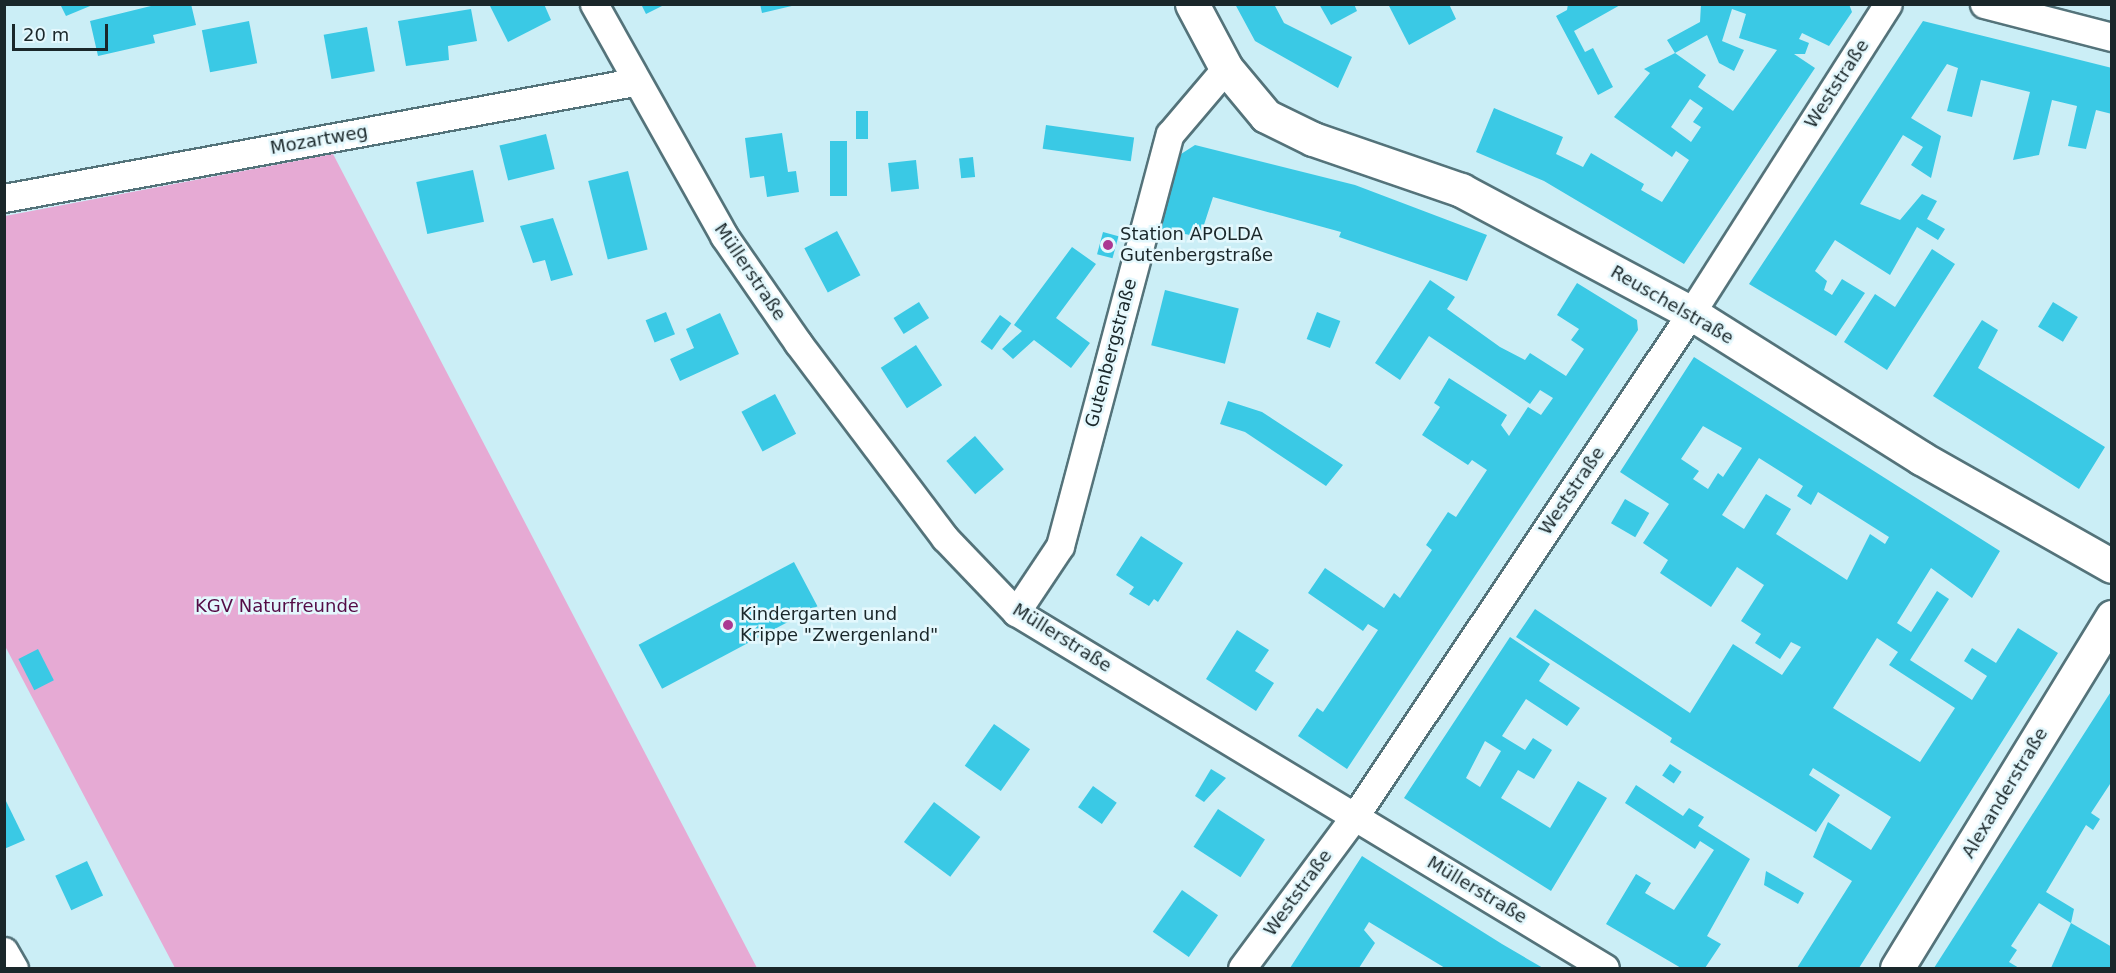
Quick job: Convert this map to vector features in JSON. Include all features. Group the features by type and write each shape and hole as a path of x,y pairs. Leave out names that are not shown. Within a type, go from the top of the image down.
{"street":[{"name":"Müllerstraße","path":"594,4 634,82 724,236 798,343 945,538 1016,612 1605,969"},
{"name":"Reuschelstraße","path":"1192,4 1227,68 1266,116 1313,139 1461,190 1691,313 1921,458 2112,566"},
{"name":"Weststraße","path":"1242,969 1355,816 1691,313 1888,4"},
{"path":"1984,4 2112,37"},
{"name":"Gutenbergstraße","path":"1016,612 1060,546 1170,134 1227,68"},
{"name":"Mozartweg","path":"4,198 634,82"},
{"name":"Alexanderstraße","path":"1897,969 2112,617"},
{"path":"4,951 14,969"}],"green space":[{"name":"KGV Naturfreunde","path":"333,154 757,968 175,968 5,646 5,216"}],"building":[{"path":"60,4 95,4 66,16"},
{"path":"159,4 191,4 196,25 153,35 155,43 98,56 90,21"},
{"path":"489,4 544,4 551,20 508,42"},
{"path":"641,4 666,4 646,14"},
{"path":"760,4 796,4 796,5 762,13"},
{"path":"1235,4 1274,4 1284,23 1352,57 1338,88 1255,41"},
{"path":"1319,4 1354,4 1357,11 1331,25"},
{"path":"1388,4 1449,4 1456,19 1409,45"},
{"path":"1568,4 1622,4 1574,31 1585,52 1593,48 1613,87 1598,95 1556,16 1567,10"},
{"path":"1701,4 1849,4 1852,12 1829,46 1802,33 1799,39 1809,43 1805,54 1794,54 1815,68 1684,264 1544,181 1476,152 1494,108 1563,137 1556,154 1583,167 1591,153 1644,184 1641,190 1662,202 1689,160 1676,151 1672,157 1614,117 1650,73 1644,69 1675,53 1667,40 1700,22","holes":["1732,9 1746,14 1739,38 1777,50 1733,111 1698,87 1706,75 1675,53 1707,35 1719,63 1734,71 1744,50 1722,41","1690,99 1703,108 1693,122 1701,127 1691,142 1671,127"]},
{"path":"471,9 477,41 448,46 449,60 406,66 398,21"},
{"path":"249,21 257,63 210,72 202,30"},
{"path":"1923,21 2112,68 2112,114 2096,110 2086,149 2068,146 2077,106 2052,100 2039,155 2013,160 2030,92 1981,80 1972,117 1947,111 1958,68 1947,64 1911,118 1941,136 1931,178 1911,165 1923,147 1903,135 1860,204 1900,220 1922,194 1937,201 1927,219 1945,229 1938,240 1917,227 1890,275 1835,240 1815,271 1827,281 1824,290 1832,295 1842,279 1865,293 1836,336 1749,284"},
{"path":"367,27 375,71 331,79 324,35"},
{"path":"856,111 868,111 868,139 856,139"},
{"path":"1046,125 1134,137 1131,161 1043,149"},
{"path":"782,133 788,172 796,171 799,192 767,197 764,176 750,178 745,138"},
{"path":"546,134 555,169 508,181 499,146"},
{"path":"830,141 847,141 847,196 830,196"},
{"path":"1195,145 1355,185 1487,235 1467,281 1339,237 1341,232 1213,197 1200,237 1160,229 1181,154"},
{"path":"973,157 975,177 961,178 959,158"},
{"path":"916,160 919,189 891,192 888,163"},
{"path":"473,170 484,222 427,234 416,182"},
{"path":"628,171 648,250 608,260 588,181"},
{"path":"553,218 573,275 551,281 545,260 533,263 520,226"},
{"path":"837,231 860,275 828,293 804,248"},
{"name":"Station APOLDA Gutenbergstraße","path":"1103,232 1118,236 1113,258 1097,254"},
{"path":"1072,247 1096,264 1056,318 1090,343 1071,368 1034,340 1013,359 1002,349 1022,331 1014,325"},
{"path":"1932,249 1955,264 1887,370 1844,342 1875,294 1895,307"},
{"path":"1430,280 1455,297 1447,309 1500,347 1525,360 1530,353 1566,376 1584,349 1571,340 1579,329 1557,315 1577,283 1637,320 1638,330 1347,769 1298,736 1317,708 1323,712 1378,630 1368,624 1363,631 1308,593 1325,568 1384,608 1394,593 1400,598 1432,550 1426,545 1448,512 1456,517 1487,470 1472,460 1468,465 1422,435 1440,407 1434,403 1449,378 1507,415 1501,425 1509,436 1528,407 1541,415 1553,398 1540,390 1530,404 1429,336 1400,380 1375,363"},
{"path":"1165,290 1239,308 1225,364 1151,345"},
{"path":"919,302 929,318 904,334 894,318"},
{"path":"2053,302 2078,317 2063,342 2038,327"},
{"path":"666,312 675,334 655,342 646,320"},
{"path":"1317,312 1340,321 1330,348 1307,339"},
{"path":"720,313 739,354 680,381 670,359 694,348 686,329"},
{"path":"1000,315 1011,323 992,350 981,342"},
{"path":"1982,320 1998,330 1978,368 2105,447 2079,489 1933,396"},
{"path":"916,345 942,385 907,408 881,368"},
{"path":"1694,357 2000,551 1972,598 1931,568 1897,623 1911,632 1937,591 1949,599 1910,660 1972,700 1987,676 1964,661 1972,648 1996,663 2018,628 2058,653 1859,968 1797,968 1852,881 1813,857 1828,822 1871,850 1891,817 1813,768 1809,775 1840,795 1816,832 1670,742 1672,738 1516,637 1535,609 1690,713 1733,644 1782,675 1801,647 1791,642 1780,659 1755,643 1761,634 1741,621 1764,585 1737,567 1711,607 1660,573 1668,560 1643,543 1669,504 1620,472","holes":["1703,426 1742,448 1723,477 1718,473 1708,489 1693,479 1699,471 1681,459","1759,458 1803,486 1797,496 1811,505 1818,492 1889,537 1885,544 1870,534 1847,580 1776,534 1791,509 1766,494 1744,529 1722,515","1877,638 1898,652 1889,665 1955,708 1920,762 1833,708"]},
{"path":"775,394 796,434 763,452 741,412"},
{"path":"1228,401 1262,412 1343,465 1326,486 1245,432 1220,424"},
{"path":"975,436 1004,469 975,494 946,461"},
{"path":"1625,499 1649,513 1635,537 1611,523"},
{"path":"1141,536 1183,563 1158,602 1154,599 1149,606 1129,594 1134,587 1116,575"},
{"name":"Kindergarten und Krippe \"Zwergenland\"","path":"794,562 817,606 662,689 639,645"},
{"path":"1237,630 1269,650 1255,671 1274,683 1256,711 1206,679"},
{"path":"1510,637 1550,664 1539,681 1580,708 1567,726 1526,699 1502,736 1525,750 1533,738 1552,750 1534,779 1518,770 1501,798 1550,828 1578,781 1607,798 1551,891 1404,798","holes":["1485,741 1501,751 1480,787 1466,778"]},
{"path":"38,649 54,680 34,690 18,659"},
{"path":"2112,690 2112,781 2091,813 2100,819 2093,830 2086,825 2046,892 2074,909 2071,923 2039,903 2011,946 2017,950 2009,962 2019,968 1934,968"},
{"path":"994,724 1030,749 1001,791 965,766"},
{"path":"1670,764 1682,772 1674,783 1662,776"},
{"path":"1211,769 1226,778 1204,802 1195,796"},
{"path":"1636,785 1683,816 1689,808 1704,817 1698,826 1750,859 1707,936 1721,944 1705,968 1681,968 1606,924 1636,874 1651,883 1645,893 1674,910 1714,850 1700,841 1695,849 1625,803"},
{"path":"1093,786 1117,803 1102,824 1078,807"},
{"path":"4,797 25,840 4,849"},
{"path":"934,802 980,837 950,877 904,842"},
{"path":"1218,809 1265,839 1240,877 1193,847"},
{"path":"1362,856 1543,968 1445,968 1369,922 1364,930 1375,943 1359,968 1290,968"},
{"path":"87,861 103,895 71,910 55,876"},
{"path":"1766,871 1804,893 1798,904 1764,885"},
{"path":"1182,890 1218,915 1189,957 1153,932"},
{"path":"2071,923 2112,947 2112,968 2051,968"}],"place":[{"name":"Station APOLDA Gutenbergstraße","path":"1108,245"},
{"name":"Kindergarten und Krippe \"Zwergenland\"","path":"728,625"}]}
